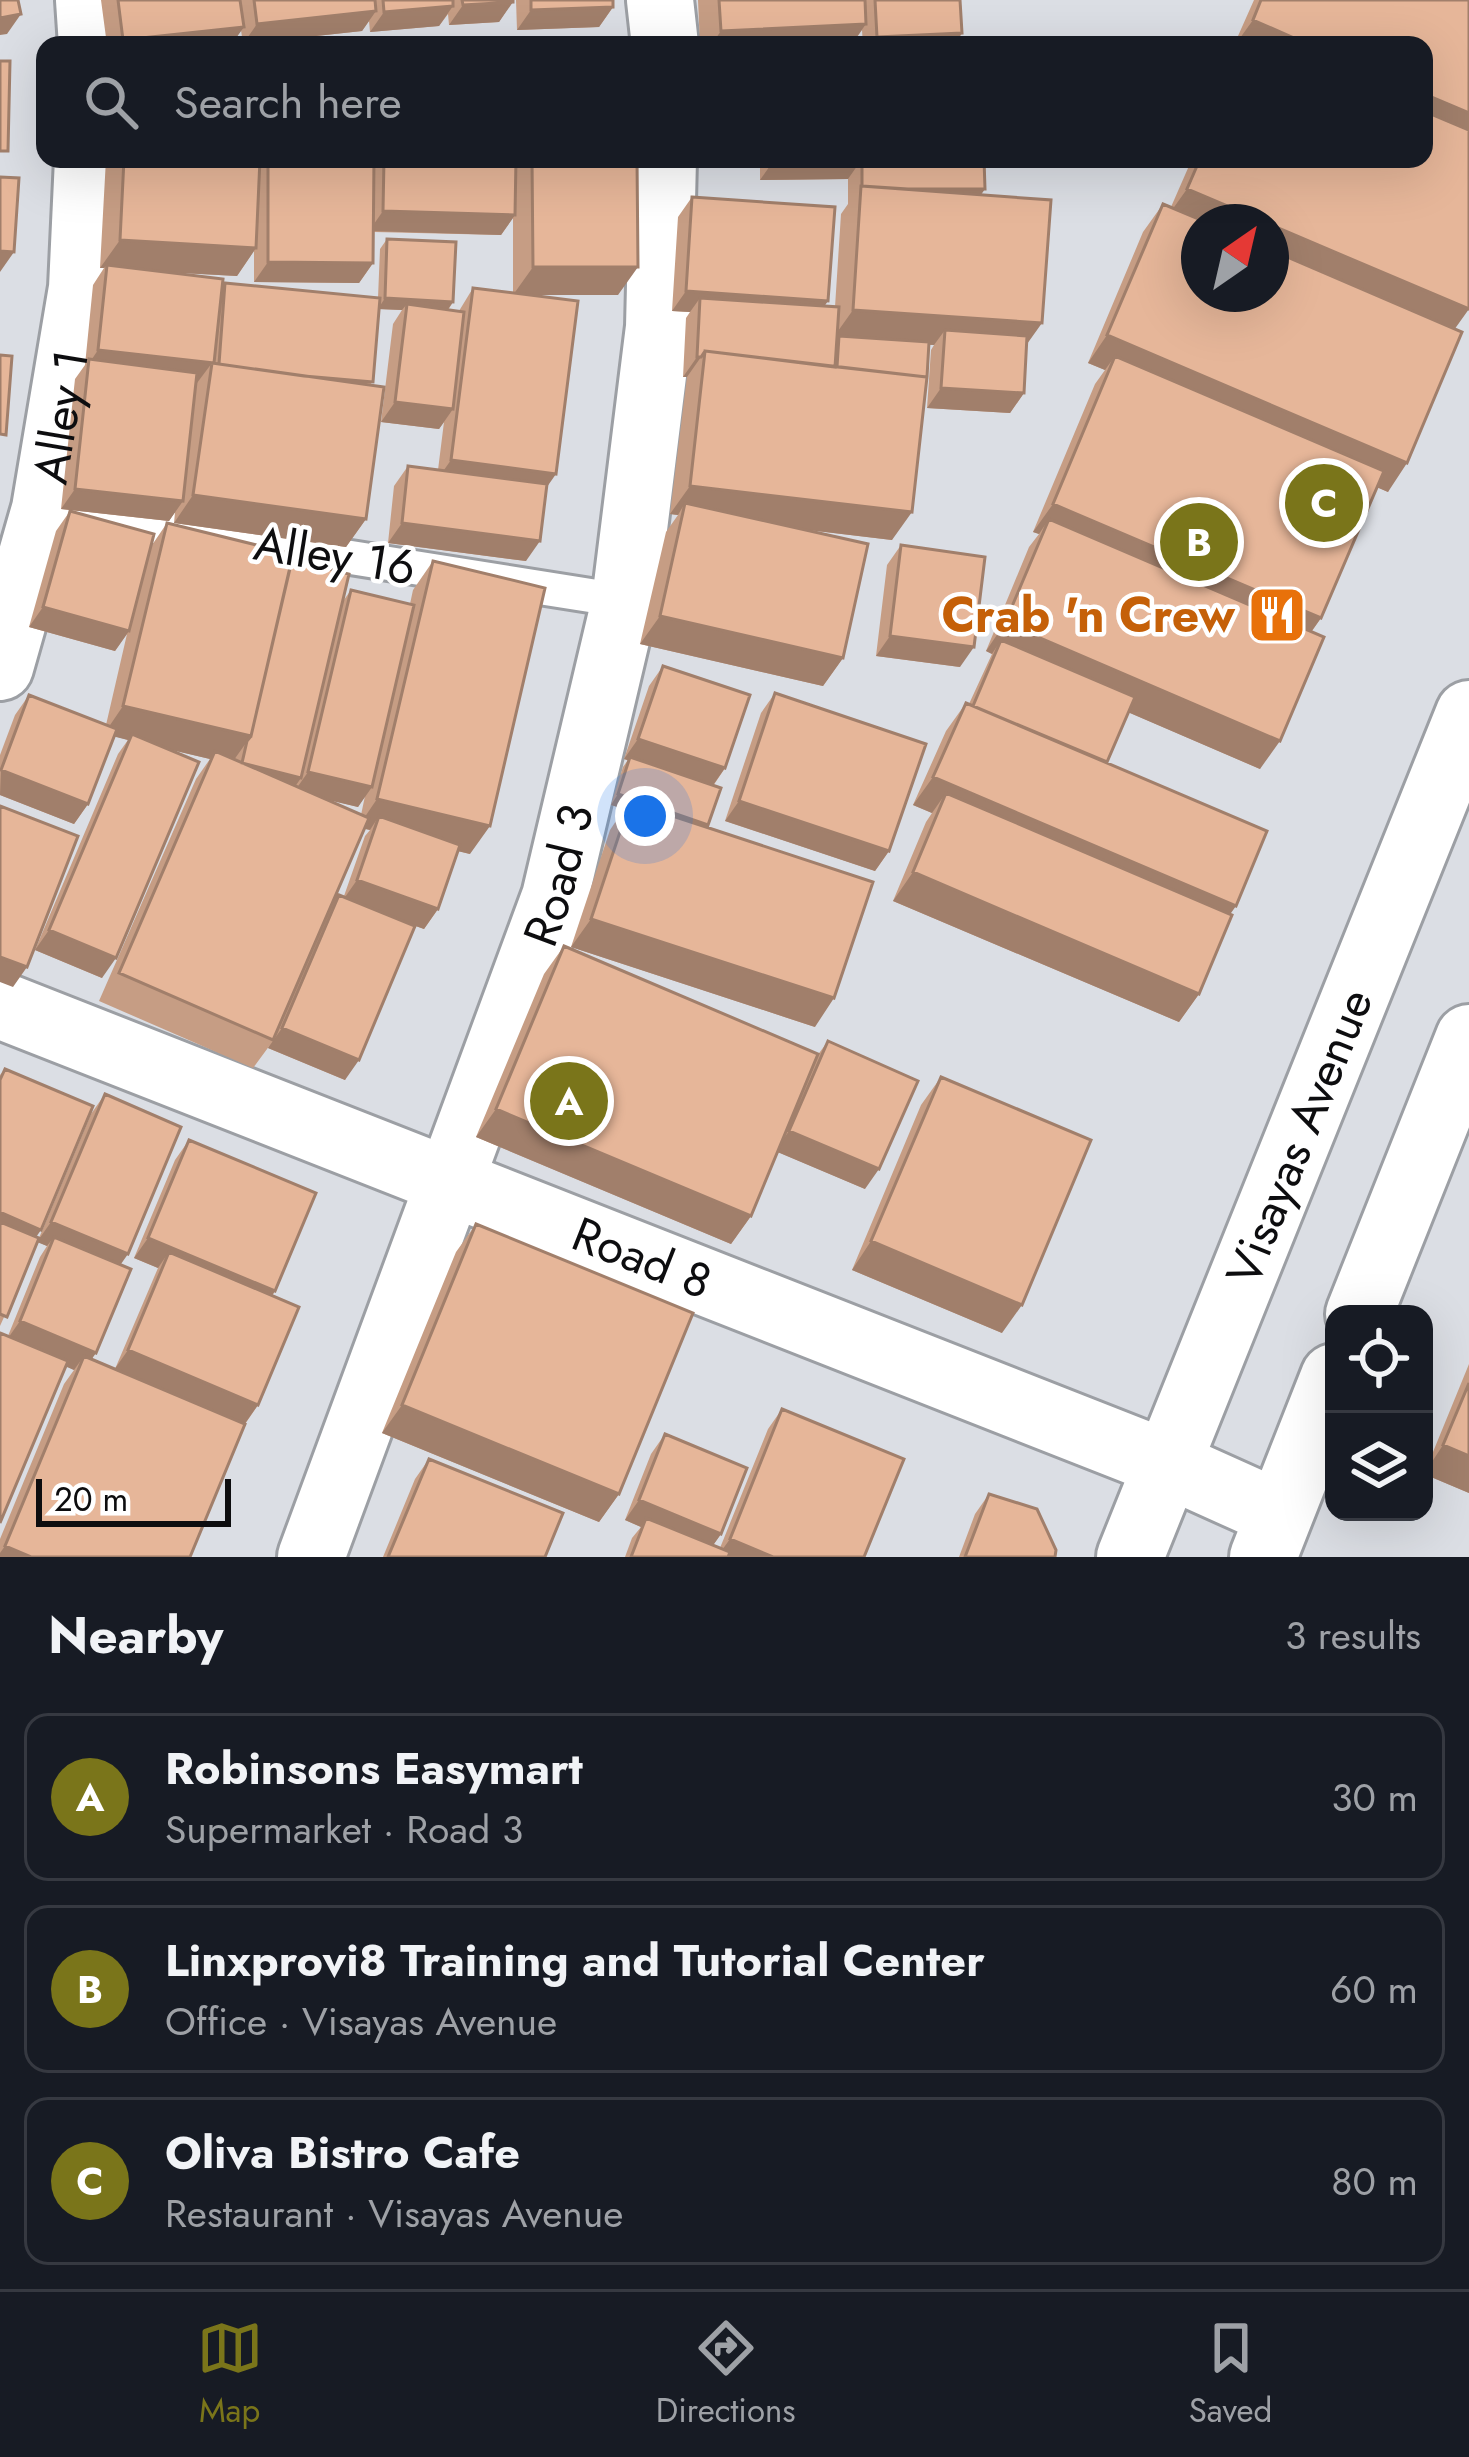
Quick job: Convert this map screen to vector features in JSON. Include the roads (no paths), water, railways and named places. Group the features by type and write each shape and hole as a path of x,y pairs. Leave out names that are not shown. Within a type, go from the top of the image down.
{"street":[{"path":"89,0 91,36"},
{"path":"660,0 664,36"},
{"name":"Alley 1","path":"0,667 45,509 82,288 88,168"},
{"name":"Road 3","path":"311,1557 555,897 625,602 659,327 663,168"},
{"name":"Visayas Avenue","path":"1130,1557 1469,714"},
{"name":"Road 8","path":"0,1005 1170,1465 1271,1536"},
{"path":"1363,1305 1469,1038"},
{"path":"1271,1536 1325,1400"}],"lane":[{"name":"Alley 16","path":"45,509 625,602"}],"place":[{"name":"Oliva Bistro Cafe","path":"1324,503"},
{"name":"Linxprovi8 Training and Tutorial Center","path":"1199,542"},
{"name":"Crab 'n Crew","path":"1277,615"},
{"name":"Robinsons Easymart","path":"569,1101"}]}
